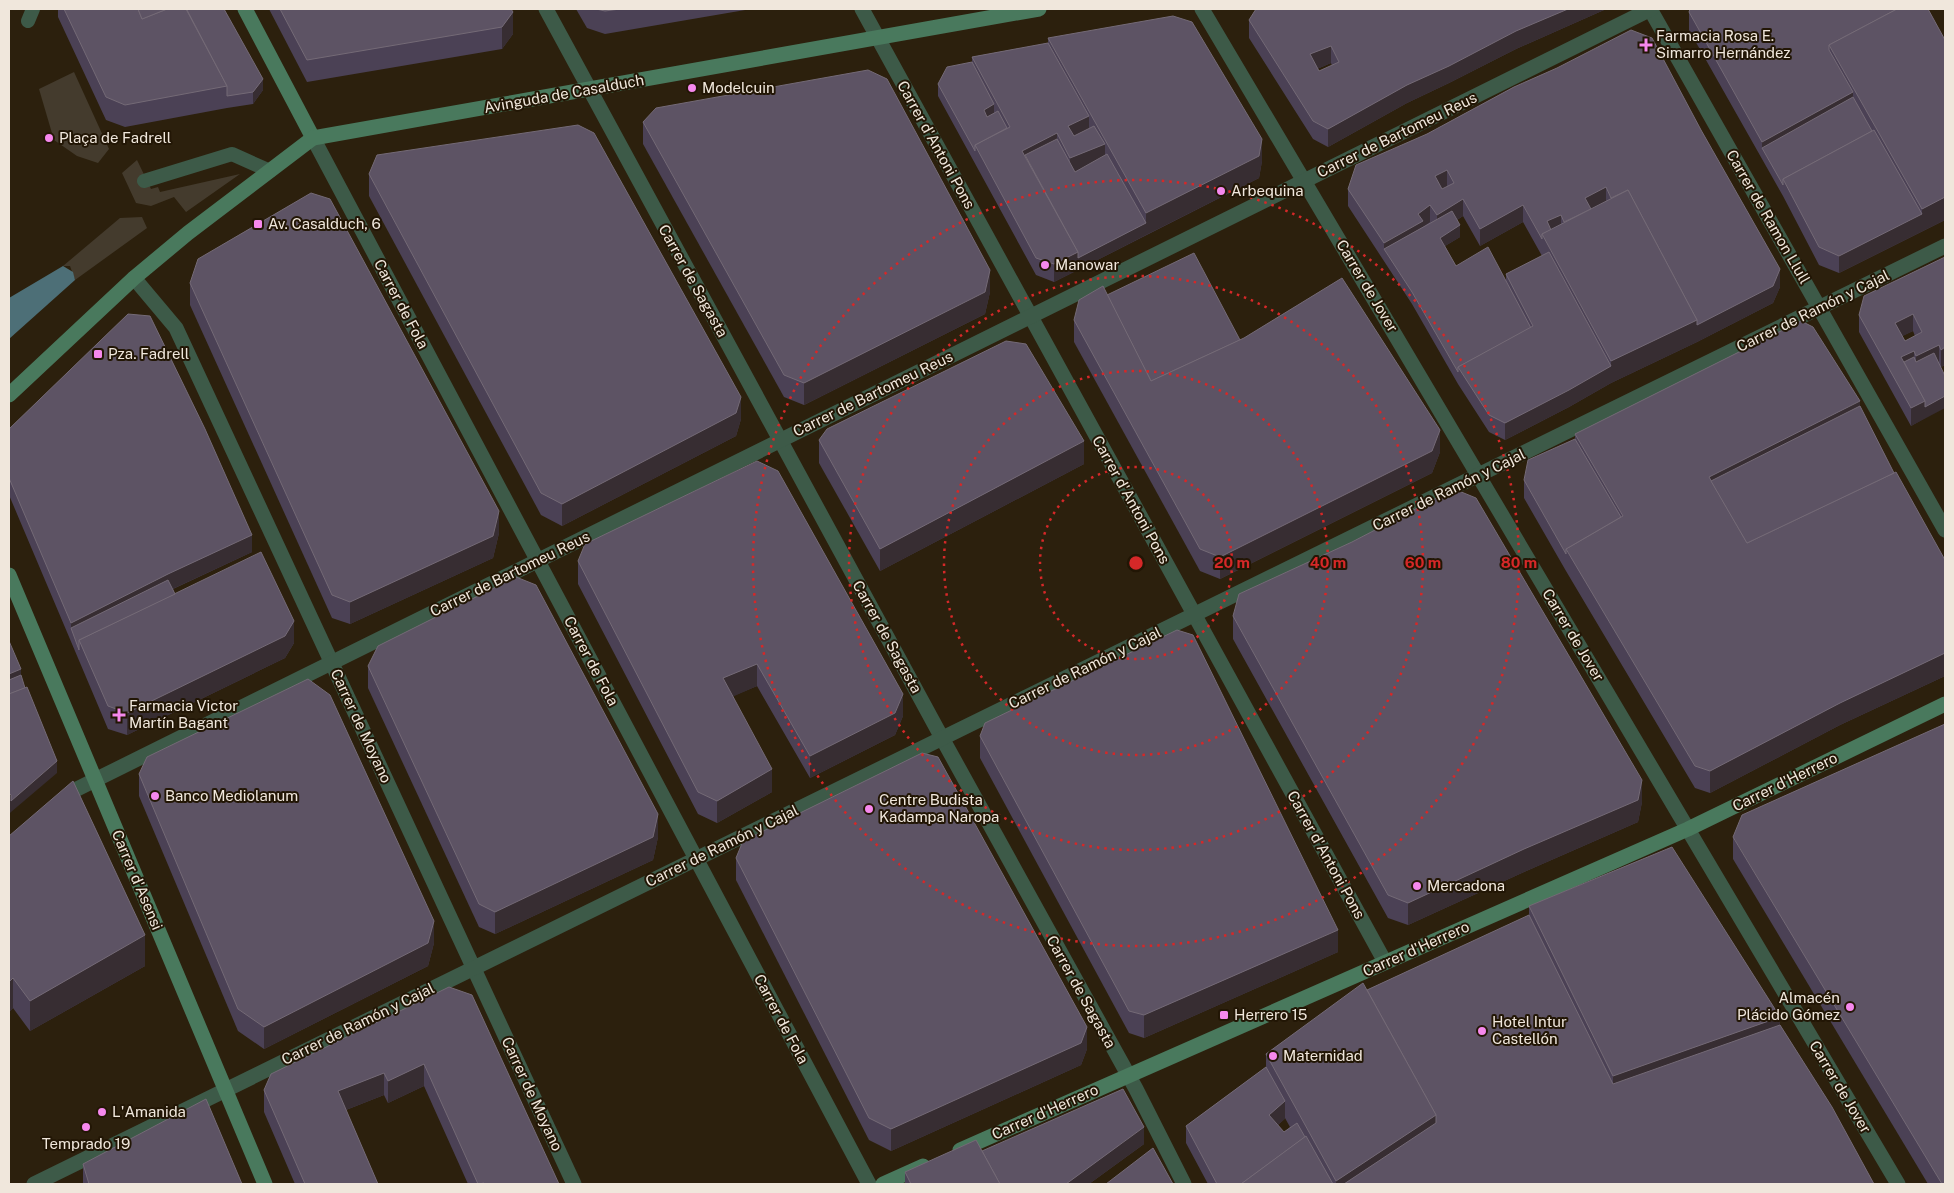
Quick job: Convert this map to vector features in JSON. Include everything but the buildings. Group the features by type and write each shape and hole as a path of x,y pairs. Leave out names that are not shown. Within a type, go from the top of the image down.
{"street":[{"path":"245,9 314,138"},
{"name":"Carrer de Sagasta","path":"546,9 1128,1076 1162,1153 1184,1184"},
{"name":"Carrer d'Antoni Pons","path":"862,9 1385,962"},
{"name":"Avinguda de Casalduch","path":"134,278 188,233 314,138 1039,9"},
{"name":"Carrer de Jover","path":"1202,9 1898,1184"},
{"name":"Carrer de Bartomeu Reus","path":"53,808 75,790 1650,9"},
{"name":"Carrer de Ramon Llull","path":"1650,9 1945,530"},
{"name":"Carrer de Fola","path":"314,138 869,1184"},
{"name":"Carrer de Ramón y Cajal","path":"34,1184 1945,246"},
{"path":"9,395 134,278"},
{"name":"Carrer de Moyano","path":"134,278 176,328 574,1184"},
{"name":"Carrer d'Asensi","path":"9,576 265,1184"},
{"name":"Carrer d'Herrero","path":"883,1184 1688,829 1945,704"}],"lane":[{"path":"144,181 232,154 270,171"}],"shaded area":[{"path":"74,72 109,149 98,163 77,156 54,140 39,89"},
{"path":"137,160 151,189 158,187 160,192 240,174 186,212 174,197 151,206 136,203 122,173"},
{"path":"142,217 147,228 75,280 70,266 63,266 120,218"}],"water":[{"path":"63,266 73,272 75,280 9,339 9,298"}],"place":[{"name":"Farmacia Rosa E. Simarro Hernández","path":"1646,45"},
{"name":"Modelcuin","path":"692,88"},
{"name":"Plaça de Fadrell","path":"49,138"},
{"name":"Arbequina","path":"1221,191"},
{"name":"Av. Casalduch, 6","path":"258,224"},
{"name":"Manowar","path":"1045,265"},
{"name":"Pza. Fadrell","path":"98,354"},
{"name":"Farmacia Victor Martín Bagant","path":"119,715"},
{"name":"Banco Mediolanum","path":"155,796"},
{"name":"Centre Budista Kadampa Naropa","path":"869,809"},
{"name":"Mercadona","path":"1417,886"},
{"name":"Almacén Plácido Gómez","path":"1850,1007"},
{"name":"Herrero 15","path":"1224,1015"},
{"name":"Hotel Intur Castellón","path":"1482,1031"},
{"name":"Maternidad","path":"1273,1056"},
{"name":"L'Amanida","path":"102,1112"},
{"name":"Temprado 19","path":"86,1127"}]}
